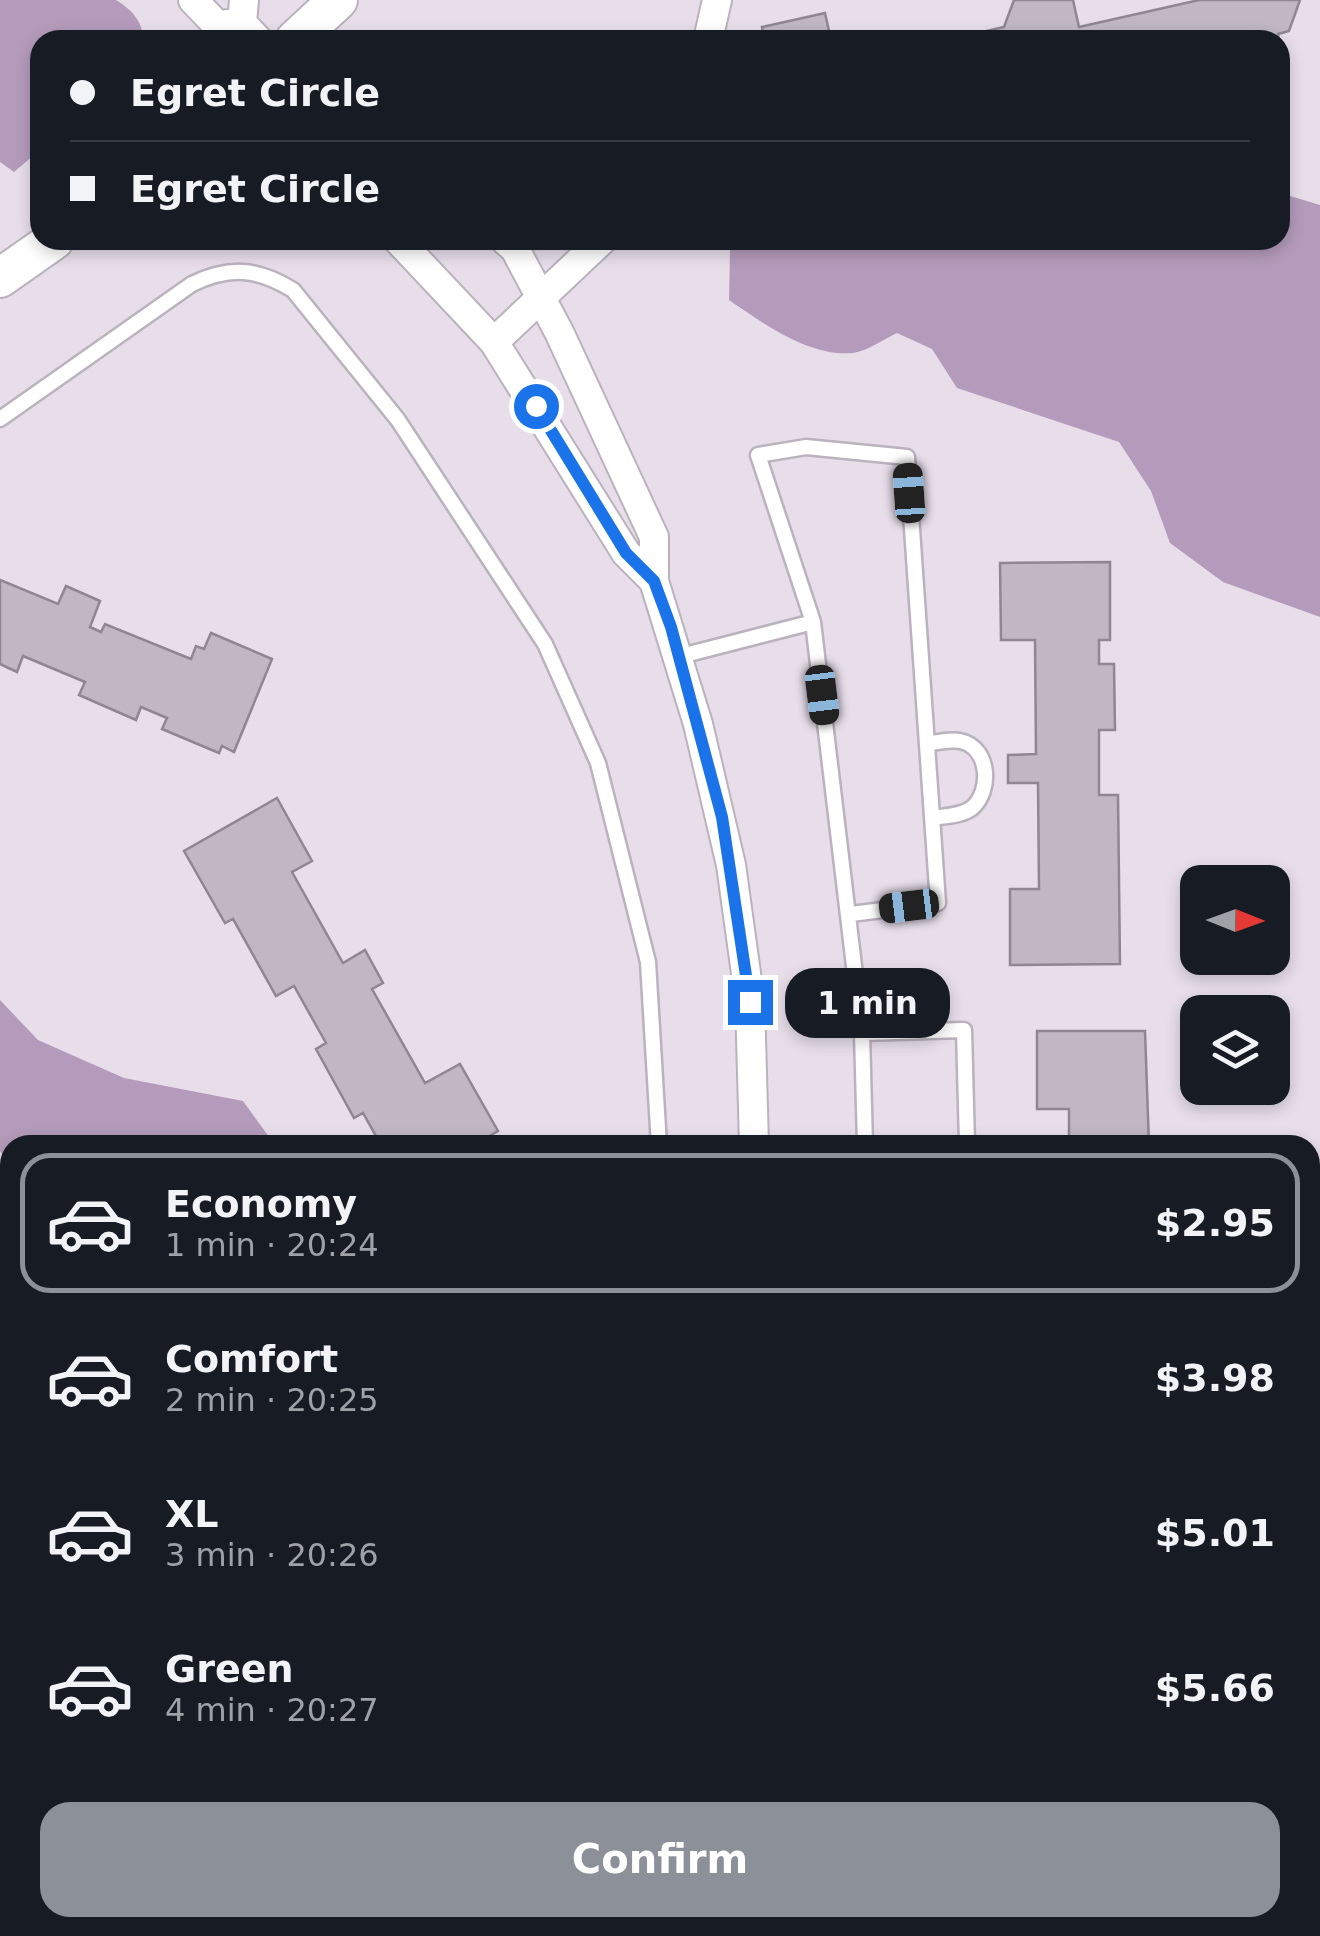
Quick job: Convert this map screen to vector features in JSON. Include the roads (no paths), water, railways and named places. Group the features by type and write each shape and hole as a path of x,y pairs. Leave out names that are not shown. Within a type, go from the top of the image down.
{"street":[{"path":"194,0 217,26 248,21"},
{"path":"306,30 338,0"},
{"path":"710,30 716,0"},
{"path":"0,278 40,250"},
{"path":"407,250 494,342 626,553 654,581"},
{"path":"511,250 541,298 654,537 654,581 703,742 731,865 750,1002 754,1135"},
{"path":"494,342 591,250"}],"lane":[{"path":"0,419 192,284 216,272 256,272 293,290 398,420 545,644 598,763 648,962 657,1135"},
{"path":"850,914 938,903 907,457 806,447 758,455 813,622 850,914 862,1033 866,1135"},
{"path":"677,658 813,622"},
{"path":"927,744 960,741 971,747 985,770 982,796 973,807 962,814 932,818"},
{"path":"862,1033 964,1030 967,1135"}]}
